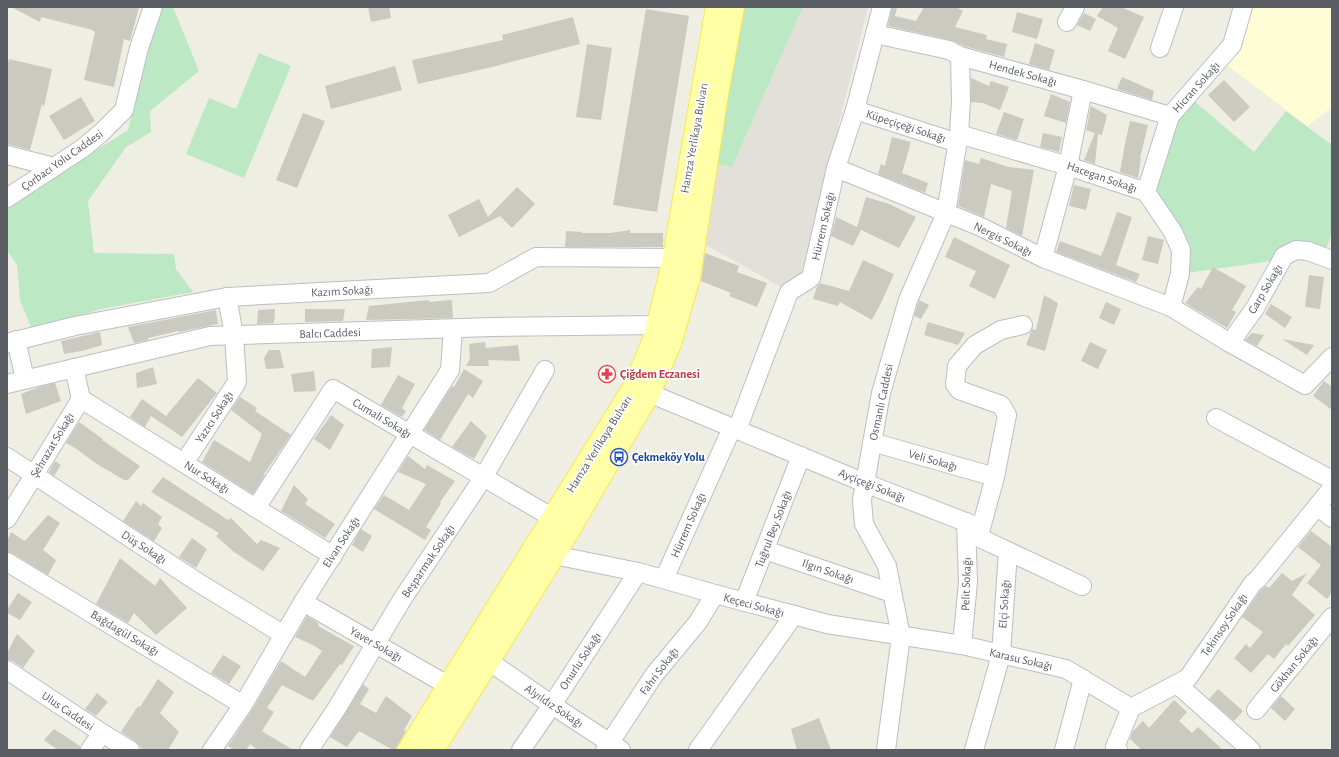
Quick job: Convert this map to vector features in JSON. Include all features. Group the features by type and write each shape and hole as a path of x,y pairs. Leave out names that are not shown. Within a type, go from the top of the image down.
{"main road":[{"name":"Hamza Yerlikaya Bulvarı","path":"642,389 659,325 674,258 717,7"},
{"name":"Hamza Yerlikaya Bulvarı","path":"433,750 480,655 671,342 689,277 717,94 733,7"},
{"name":"Hamza Yerlikaya Bulvarı","path":"409,750 449,686 480,655 554,555 561,523"}],"street":[{"name":"Çorbacı Yolu Caddesi","path":"7,198 82,148 102,132 124,110 139,48 153,7"},
{"name":"Hürrem Sokağı","path":"664,579 735,429 789,292 811,278 836,168 855,110 882,7"},
{"path":"1160,48 1174,7"},
{"name":"Hicran Sokağı","path":"1146,192 1170,116 1232,45 1243,7"},
{"name":"Hendek Sokağı","path":"875,34 950,50 960,56 1170,116"},
{"name":"Osmanlı Caddesi","path":"886,750 901,636 887,566 864,524 862,500 881,393 908,300 946,213 958,138 961,101 960,56"},
{"path":"1043,258 1068,166 1083,90"},
{"name":"Küpeçiçeği Sokağı","path":"855,110 958,138"},
{"name":"Hacegan Sokağı","path":"958,138 1068,166 1146,192 1173,232 1181,250 1180,274 1171,307"},
{"path":"7,155 54,167"},
{"name":"Nergis Sokağı","path":"836,168 981,227 1043,258 1171,307 1230,343 1305,385 1332,357"},
{"name":"Garp Sokağı","path":"1230,343 1254,308 1284,256 1296,250 1308,251 1332,260"},
{"name":"Kazım Sokağı","path":"12,342 75,326 226,297 489,283 536,257 674,258"},
{"name":"Yazıcı Sokağı","path":"184,463 237,382 234,336 226,297"},
{"name":"Pelit Sokağı","path":"962,645 974,525 995,477 1007,415 1001,405 959,390 955,384 957,366 975,345 1001,330 1022,324"},
{"name":"Balcı Caddesi","path":"7,384 210,336 659,325"},
{"name":"Elvan Sokağı","path":"212,750 243,705 303,602 450,370 453,329"},
{"path":"12,342 25,380"},
{"name":"Şehrazat Sokağı","path":"7,519 81,398 74,368"},
{"name":"Beşparmak Sokağı","path":"309,750 337,708 403,598 483,478 545,370"},
{"name":"Cumali Sokağı","path":"256,508 333,389 561,523"},
{"name":"Ayçiçeği Sokağı","path":"642,389 865,483 974,525"},
{"name":"Nur Sokağı","path":"81,398 332,556"},
{"path":"1216,418 1332,480"},
{"name":"Veli Sokağı","path":"872,442 995,477"},
{"name":"Tuğrul Bey Sokağı","path":"744,602 801,456"},
{"name":"Düş Sokağı","path":"7,457 199,583 284,635"},
{"name":"Tekinsoy Sokağı","path":"1131,708 1188,678 1253,583 1258,579 1332,488"},
{"path":"1317,506 1332,518"},
{"path":"974,525 978,537 1082,586"},
{"name":"Ilgın Sokağı","path":"764,550 892,593"},
{"name":"Elçi Sokağı","path":"974,750 1001,655 1008,551"},
{"name":"Keçeci Sokağı","path":"554,555 638,572 794,615 698,750"},
{"name":"Bağdagül Sokağı","path":"7,562 243,705"},
{"name":"Onurlu Sokağı","path":"521,750 638,572"},
{"name":"Fahri Sokağı","path":"612,748 654,675 698,622 716,594"},
{"name":"Yaver Sokağı","path":"303,602 449,686"},
{"name":"Karasu Sokağı","path":"794,615 827,624 962,645 1066,669 1131,708"},
{"name":"Gökhan Sokağı","path":"1256,710 1332,617"},
{"name":"Alyıldız Sokağı","path":"480,655 612,748"},
{"name":"Ulus Caddesi","path":"7,670 130,750"},
{"path":"1064,750 1083,679"},
{"path":"1177,684 1251,750"},
{"path":"1118,750 1115,747 1131,708"},
{"path":"90,750 102,733"}],"shaded area":[{"path":"803,7 868,7 802,272 783,288 697,240 712,164 732,167"},
{"path":"1241,7 1332,7 1332,107 1307,126 1227,65"}],"green space":[{"path":"160,7 173,7 199,71 150,111 151,132 126,147 88,201 94,253 174,254 176,269 193,292 101,309 32,330 20,300 17,265 7,250 7,207 128,130"},
{"path":"740,7 803,7 732,167 712,164"},
{"path":"259,53 291,66 244,178 186,154 209,98 236,109"},
{"path":"1180,89 1254,152 1286,111 1332,145 1332,233 1326,249 1272,261 1179,274 1185,244 1148,199"}],"building":[{"path":"11,7 139,7 130,41 124,39 114,87 84,80 95,32 93,30 41,17 40,22"},
{"path":"368,7 389,7 391,18 371,22"},
{"path":"892,7 897,7 895,16 916,21 924,7 956,7 963,11 955,27 987,35 986,39 1007,44 1004,57 964,46 951,40 888,26"},
{"path":"1103,7 1121,7 1144,17 1125,59 1108,51 1118,28 1097,16"},
{"path":"646,9 689,16 657,212 613,205"},
{"path":"1017,12 1043,19 1037,39 1012,32"},
{"path":"1084,13 1096,19 1090,31 1077,25"},
{"path":"573,17 580,44 492,67 418,84 412,60 503,40 502,35"},
{"path":"1035,43 1055,50 1049,70 1029,64"},
{"path":"587,44 612,48 601,120 576,117"},
{"path":"9,59 52,69 44,107 42,104 30,150 7,144 7,68"},
{"path":"395,66 402,90 331,109 325,86"},
{"path":"1122,77 1154,91 1152,100 1117,89"},
{"path":"971,78 989,86 991,81 1009,87 1000,110 983,103 971,102"},
{"path":"1224,80 1250,107 1234,122 1208,95"},
{"path":"1051,94 1070,102 1066,123 1044,116"},
{"path":"81,97 95,121 64,140 49,116"},
{"path":"1091,106 1107,115 1102,135 1098,134 1095,164 1084,160 1095,133 1086,130"},
{"path":"1004,112 1024,119 1017,140 996,134"},
{"path":"303,113 325,121 297,188 276,180"},
{"path":"1130,121 1148,125 1140,158 1138,178 1120,172"},
{"path":"1043,133 1062,137 1059,152 1040,147"},
{"path":"892,137 911,142 902,173 928,183 925,193 878,174 881,164 885,166"},
{"path":"981,158 1009,167 1034,170 1022,236 1006,228 1012,191 991,184 984,217 958,206 965,160 979,164"},
{"path":"1074,185 1091,189 1086,210 1069,206"},
{"path":"517,187 535,204 512,228 500,216 459,237 448,215 479,199 488,217"},
{"path":"866,197 889,204 916,217 899,248 861,230 853,246 831,236 836,217 857,227"},
{"path":"1117,212 1132,217 1116,265 1140,274 1136,282 1056,252 1060,241 1101,256"},
{"path":"630,230 630,233 663,233 663,247 565,247 566,231 582,232 581,233 610,233"},
{"path":"1148,236 1164,240 1158,264 1142,260"},
{"path":"954,237 1010,265 995,299 969,286 976,271 945,257"},
{"path":"705,253 739,266 737,272 767,283 757,307 729,296 731,293 701,281"},
{"path":"863,260 894,274 872,320 840,302 838,306 813,299 820,283 849,291"},
{"path":"1213,267 1246,286 1232,310 1236,312 1227,328 1185,303 1198,287 1201,289"},
{"path":"1309,275 1324,277 1320,309 1305,307"},
{"path":"1044,295 1058,303 1045,351 1026,345 1032,329 1036,330"},
{"path":"429,300 429,302 452,300 453,318 366,320 369,306"},
{"path":"919,300 929,305 921,319 914,316"},
{"path":"1106,302 1121,309 1114,325 1099,318"},
{"path":"1271,304 1292,317 1285,328 1265,314"},
{"path":"275,309 274,323 257,324 258,310"},
{"path":"305,309 345,309 343,321 305,322"},
{"path":"216,310 218,324 148,338 148,340 134,343 128,327"},
{"path":"928,322 965,333 958,345 924,335"},
{"path":"100,332 102,345 82,351 64,354 61,341"},
{"path":"1252,333 1264,335 1257,346 1245,340"},
{"path":"1282,339 1314,345 1307,355"},
{"path":"485,342 486,348 518,345 520,361 488,360 489,366 466,366 470,359 469,344"},
{"path":"1090,342 1107,350 1098,369 1081,361"},
{"path":"392,347 390,367 371,368 372,349"},
{"path":"269,350 280,350 284,368 266,369 264,358"},
{"path":"153,367 157,384 137,388 136,373"},
{"path":"464,369 483,381 473,398 468,394 440,440 424,430 452,386 454,387"},
{"path":"314,371 316,391 294,392 291,374"},
{"path":"398,375 415,384 402,408 406,411 402,417 381,405"},
{"path":"198,378 217,393 182,437 151,416 145,427 130,417 142,399 166,416"},
{"path":"1324,381 1332,387 1332,410 1313,396"},
{"path":"55,383 61,401 26,414 21,394"},
{"path":"240,397 257,408 255,411 291,435 264,474 265,475 253,494 202,462 214,440 250,462 262,434 231,410"},
{"path":"331,415 344,425 330,450 314,439"},
{"path":"471,421 487,436 474,459 452,447"},
{"path":"79,422 140,466 128,480 124,480 97,464 66,443"},
{"path":"408,456 425,469 427,465 455,481 440,502 441,503 426,527 431,530 425,540 374,509 384,495 409,510 426,484 398,472"},
{"path":"55,461 61,465 54,476 49,472"},
{"path":"163,477 228,520 231,518 257,544 261,540 280,548 263,571 234,552 216,536 219,533 151,492"},
{"path":"294,485 308,499 305,504 335,524 325,538 281,511"},
{"path":"136,501 141,506 143,503 162,517 158,524 162,528 154,541 123,521"},
{"path":"48,515 60,523 43,550 56,560 48,575 12,553 7,552 7,541 11,532 25,541"},
{"path":"361,529 372,536 363,552 352,545"},
{"path":"1311,531 1332,547 1332,592 1327,599 1307,583 1321,565 1298,547"},
{"path":"192,538 207,549 196,568 179,557"},
{"path":"120,558 155,586 160,578 187,608 156,635 134,613 128,623 96,604"},
{"path":"1282,573 1292,581 1307,573 1292,595 1315,615 1288,646 1286,644 1274,659 1268,654 1251,673 1234,658 1246,644 1250,648 1263,632 1242,617 1261,590 1266,586 1269,588"},
{"path":"18,593 32,602 20,620 7,613 7,610"},
{"path":"307,616 319,624 318,626 354,646 342,665 340,664 313,701 282,685 267,708 274,712 262,731 293,750 258,750 250,744 246,750 234,750 228,746 252,710 281,661 305,677 322,651 295,637"},
{"path":"17,634 35,651 23,668 13,661 7,660 7,653"},
{"path":"223,655 241,666 229,684 211,673"},
{"path":"158,679 174,692 160,713 179,732 168,750 144,750 135,741 121,732 138,706 140,707"},
{"path":"363,684 369,689 360,704 376,713 386,696 412,716 404,730 406,731 395,750 359,731 347,747 330,737"},
{"path":"1218,689 1243,711 1234,721 1209,699"},
{"path":"97,693 108,702 96,716 85,709"},
{"path":"1281,696 1295,709 1285,721 1271,708"},
{"path":"1174,700 1187,712 1179,721 1192,733 1198,727 1223,750 1142,750 1130,739 1133,731 1143,721 1149,728"},
{"path":"819,718 831,750 797,750 791,729"},
{"path":"54,729 80,746 80,750 58,750 44,740"}],"place":[{"name":"Çiğdem Eczanesi","path":"607,374"},
{"name":"Çekmeköy Yolu","path":"619,457"}]}
